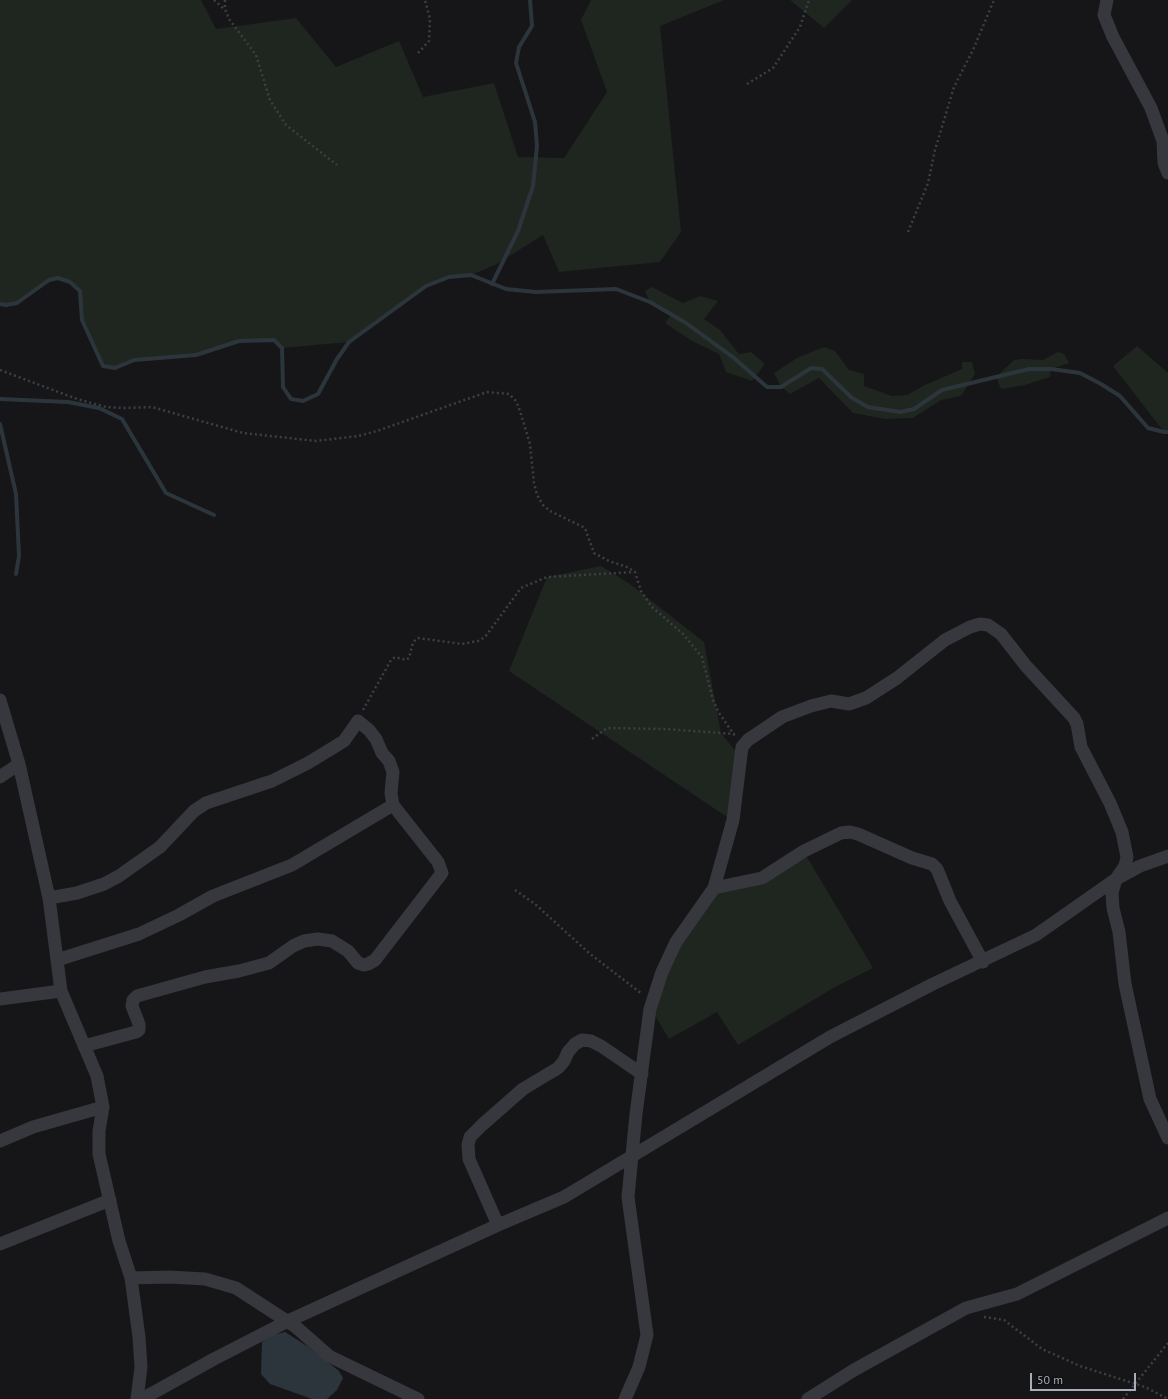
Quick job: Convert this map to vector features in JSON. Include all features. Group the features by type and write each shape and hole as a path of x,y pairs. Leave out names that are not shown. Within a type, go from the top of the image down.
{"street":[{"path":"1107,0 1104,15 1113,37 1151,108 1163,141 1164,163 1168,173"},
{"path":"625,1399 639,1367 647,1335 628,1197 636,1114 652,1002 662,972 676,942 714,888 733,820 742,747 748,740 782,717 810,706 831,701 849,704 866,698 897,678 945,640 970,627 980,624 988,625 1010,644 1026,666 1074,718 1077,724 1082,747 1110,803 1126,846 1125,866 1116,879 1112,893 1113,908 1119,932 1125,984 1150,1099 1168,1138"},
{"path":"0,700 19,764 49,898 61,991 97,1076 103,1107 99,1131 99,1154 119,1241 131,1278 140,1360 137,1399"},
{"path":"49,898 77,893 104,884 119,876 160,847 194,811 206,803 272,781 308,763 344,741 358,721 369,730 376,739 382,753 389,761 392,772 391,793 393,805 438,862 442,873 375,960 364,966 358,964 348,951 332,941 318,939 304,941 293,946 270,963 239,972 205,976 137,996 133,1000 132,1006 139,1024 136,1032 84,1046"},
{"path":"0,777 19,764"},
{"path":"57,960 139,934 214,896 292,865 393,805"},
{"path":"714,888 762,878 804,851 842,833 850,832 858,834 912,858 932,864 937,869 950,901 983,962"},
{"path":"142,1399 214,1358 288,1321 498,1225 564,1197 830,1037 933,984 1036,936 1116,879 1140,866 1168,856"},
{"path":"0,999 61,991"},
{"path":"498,1225 469,1159 468,1145 470,1137 523,1089 558,1068 564,1061 568,1052 575,1044 582,1040 591,1041 601,1046 642,1074"},
{"path":"0,1141 33,1127 103,1107"},
{"path":"0,1244 110,1200"},
{"path":"808,1399 854,1370 966,1308 1017,1294 1168,1218"},
{"path":"131,1278 169,1277 211,1281 236,1288 288,1321 329,1356 342,1364 418,1399"}],"path":[{"path":"214,0 225,9 230,19 256,55 270,100 286,125 337,164"},
{"path":"225,0 225,9"},
{"path":"418,53 429,41 430,19 425,0"},
{"path":"747,84 773,68 800,27 808,0"},
{"path":"908,232 928,182 935,150 954,87 973,50 994,0"},
{"path":"0,370 77,399 106,407 152,407 243,434 316,441 358,436 377,431 487,392 509,394 516,401 520,411 530,444 534,483 537,495 543,505 550,511 585,528 594,553 635,572 642,591 651,606 683,634 702,657 713,700 718,713 742,747"},
{"path":"358,721 370,696 391,660 395,657 406,660 409,658 413,642 418,638 462,644 478,641 485,637 521,588 547,577 635,572"},
{"path":"592,739 607,728 666,729 734,734"},
{"path":"514,890 535,904 590,953 652,1002"},
{"path":"981,1316 1004,1320 1042,1349 1080,1366 1135,1383 1168,1399"},
{"path":"1123,1399 1168,1343"}],"shaded area":[{"path":"0,0 201,0 216,29 296,18 336,67 399,41 423,97 494,83 518,157 564,158 607,92 581,20 591,0 724,0 660,26 681,232 660,262 559,272 543,235 495,265 471,275 449,277 426,286 349,342 282,348 274,340 239,341 196,355 134,360 115,368 103,366 97,358 82,320 80,291 70,282 58,278 49,280 17,303 6,305 0,304"},
{"path":"790,0 852,0 824,28"},
{"path":"652,287 683,303 700,296 718,301 704,319 720,330 739,354 751,352 765,364 752,381 726,372 719,354 692,341 665,323 672,314 650,302 645,291"},
{"path":"1137,346 1168,373 1168,432 1164,432 1113,366"},
{"path":"824,347 835,351 849,370 864,374 864,386 892,396 907,395 925,385 962,369 962,362 972,362 975,374 961,396 941,400 913,418 885,419 853,413 819,378 790,394 781,387 774,373 797,358"},
{"path":"1058,352 1064,354 1069,363 1051,369 1050,377 1025,385 1001,389 996,377 1014,360 1043,360"},
{"path":"601,566 630,584 704,642 721,733 737,753 730,819 509,671 547,577"},
{"path":"804,852 873,968 835,987 738,1045 717,1012 669,1039 651,1009 676,945 709,895"},
{"path":"285,1332 307,1346 339,1371 343,1378 337,1390 327,1399 312,1399 270,1384 261,1374 262,1342 273,1335"}],"waterway":[{"path":"492,284 518,231 533,186 537,146 535,122 516,63 519,47 532,26 530,0"},
{"path":"0,304 6,305 17,303 49,280 58,278 70,282 80,291 82,320 103,366 115,368 134,360 196,355 239,341 274,340 282,348 283,387 291,399 303,401 318,394 337,359 349,342 426,286 449,277 471,275 506,289 536,292 616,289 650,302 686,323 734,358 767,387 781,387 811,368 822,369 852,398 868,407 900,412 914,409 942,390 1029,369 1051,369 1080,373 1101,384 1120,396 1148,428 1168,432"},
{"path":"0,399 68,402 99,408 122,419 166,493 214,515"},
{"path":"0,424 16,494 19,556 16,574"}]}
